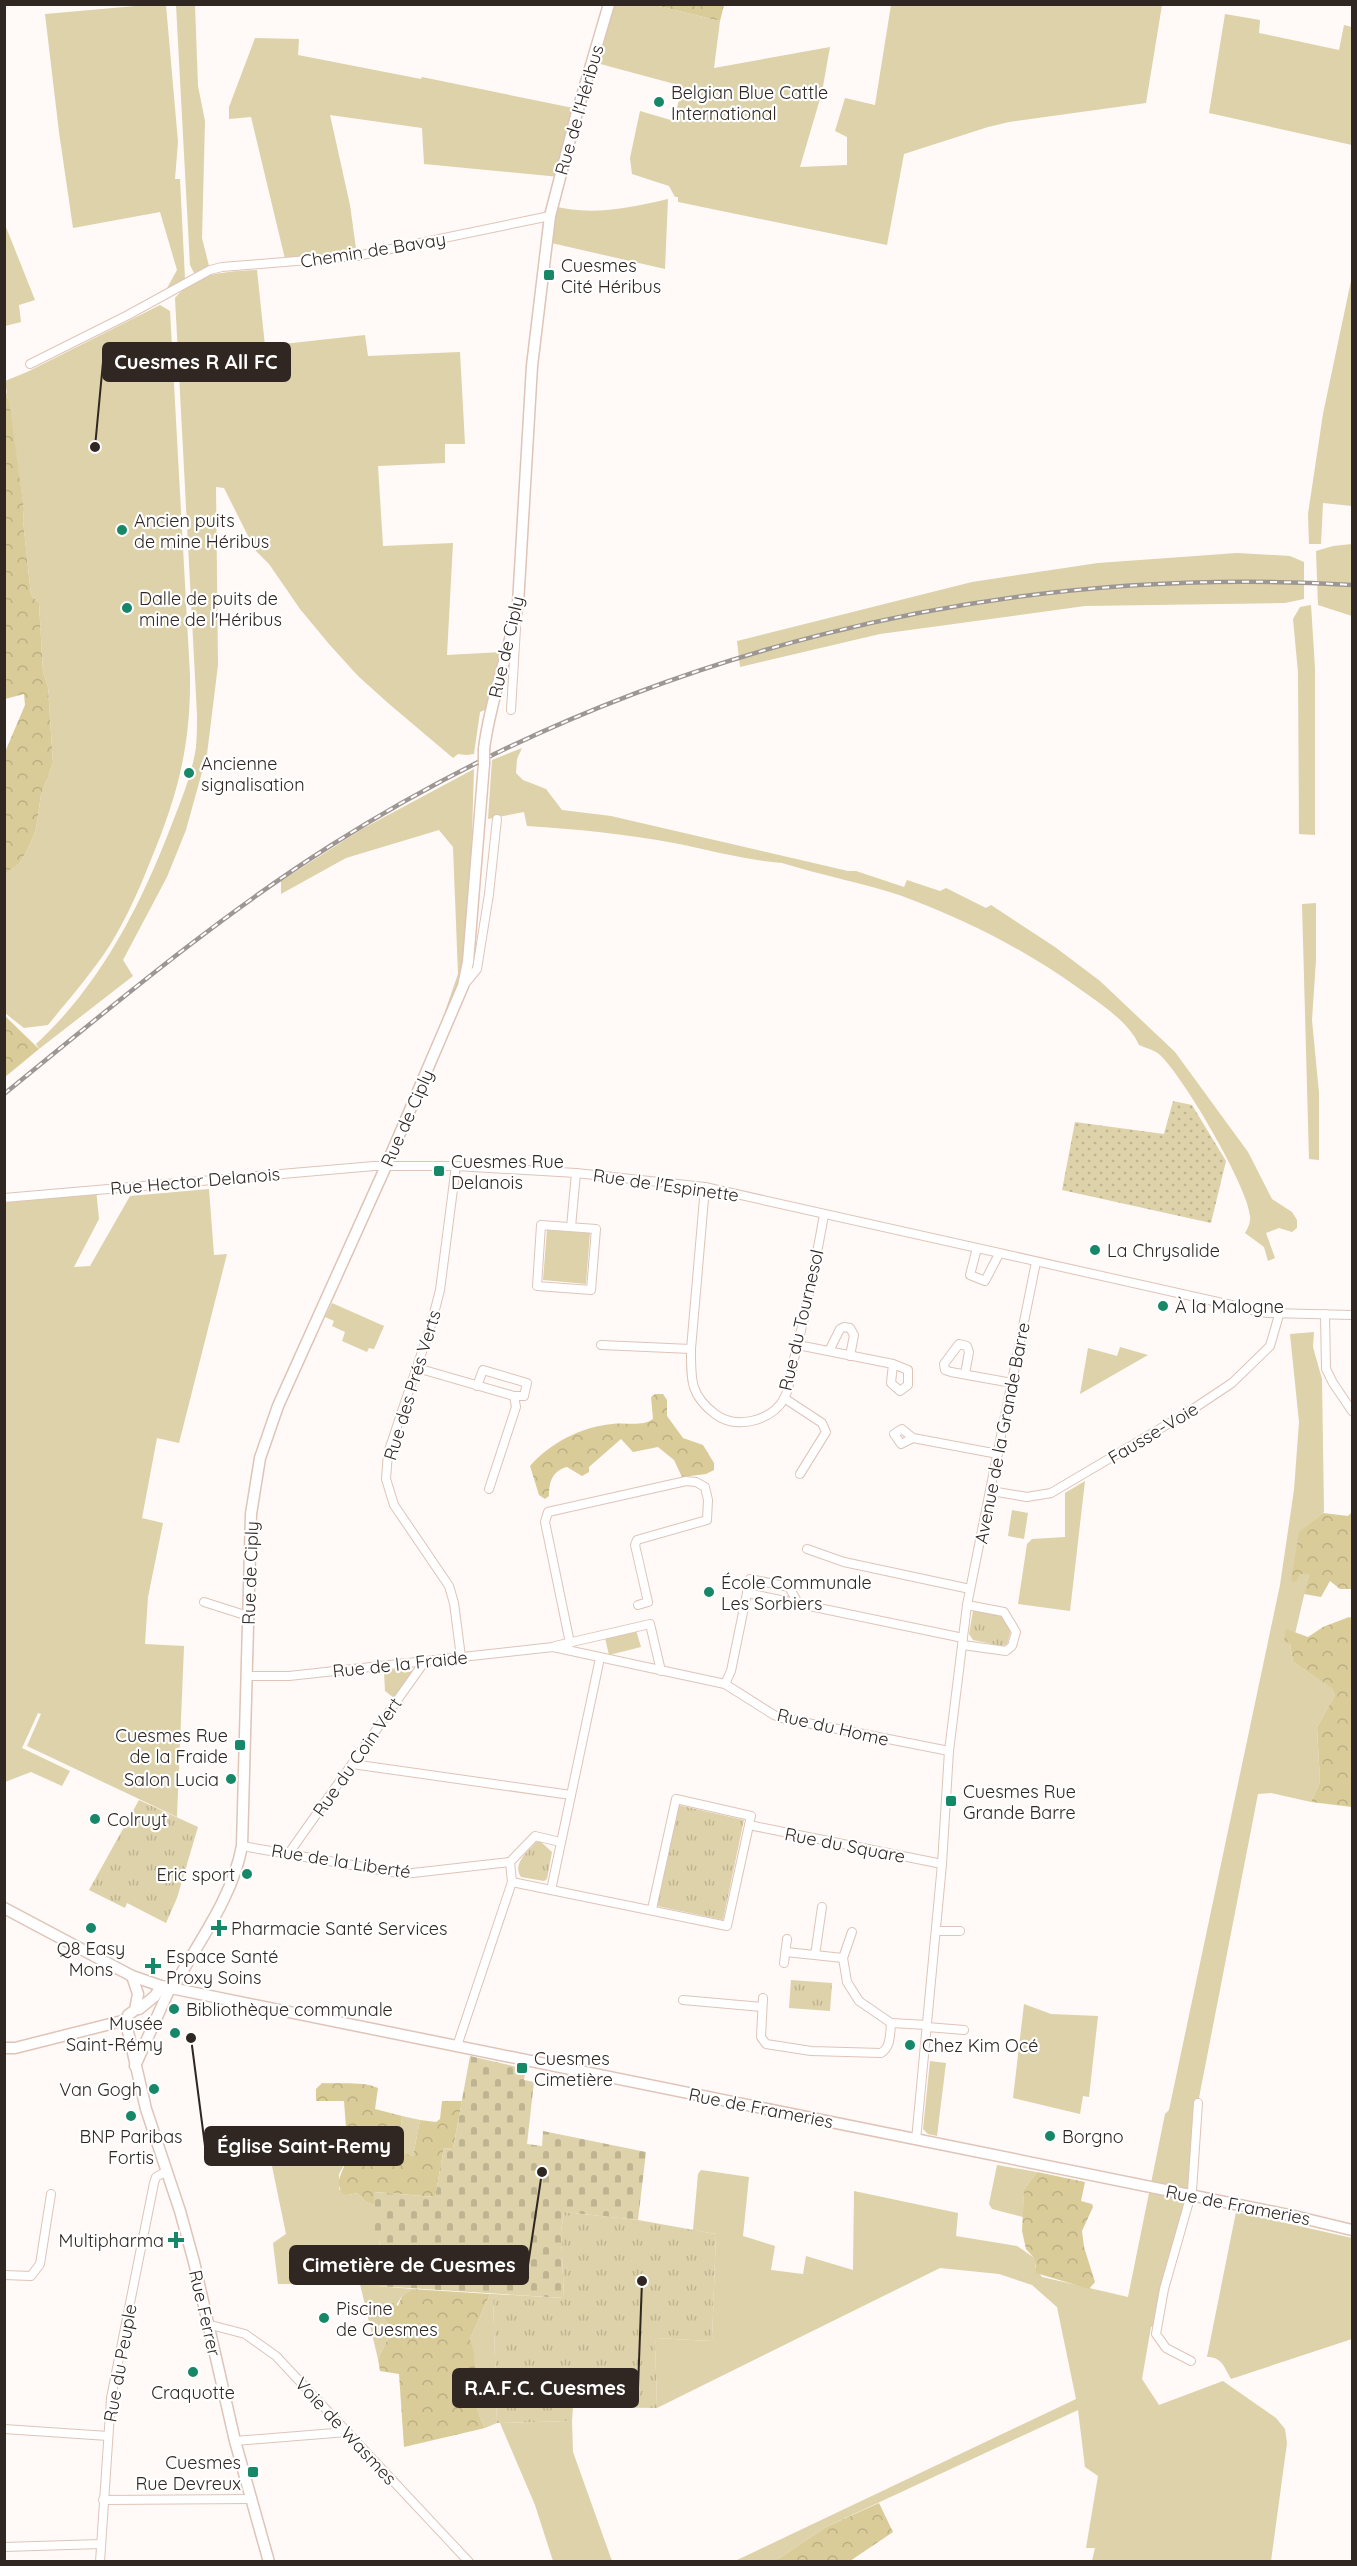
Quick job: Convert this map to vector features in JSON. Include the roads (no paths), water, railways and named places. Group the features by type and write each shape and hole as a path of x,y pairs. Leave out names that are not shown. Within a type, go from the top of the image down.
{"street":[{"name":"Rue de l'Héribus","path":"550,216 609,4"},
{"name":"Chemin de Bavay","path":"30,364 196,277 222,267 330,259 405,247 550,216"},
{"name":"Rue de Ciply","path":"165,1987 178,1979 227,1895 242,1846 251,1514 256,1477 265,1440 463,986 468,962 484,749 490,715 513,632 518,604 532,366 550,216"},
{"path":"511,711 518,604"},
{"path":"463,986 477,969 489,894 497,819"},
{"name":"Rue de l'Espinette","path":"386,1166 456,1166 576,1173 705,1187 1279,1315 1353,1315"},
{"name":"Rue Hector Delanois","path":"4,1197 386,1166"},
{"name":"Rue des Prés Verts","path":"456,1166 442,1278 432,1321 388,1453 386,1479 394,1505 449,1586 454,1603 461,1658"},
{"path":"571,1227 576,1173"},
{"name":"Rue du Tournesol","path":"705,1187 691,1350 692,1384 696,1396 719,1417 740,1422 753,1421 766,1416 784,1398 798,1345 824,1215"},
{"path":"541,1225 571,1227 596,1229 591,1290 537,1286 541,1225"},
{"path":"976,1248 970,1275 985,1281 999,1254"},
{"name":"Avenue de la Grande Barre","path":"916,2140 942,1864 949,1751 967,1605 1036,1262"},
{"path":"1325,1314 1326,1369 1353,1411"},
{"name":"Fausse-Voie","path":"991,1491 1027,1497 1051,1492 1190,1411 1232,1383 1264,1353 1275,1335 1279,1315"},
{"path":"829,1351 840,1329 850,1328 854,1335 850,1356"},
{"path":"601,1345 691,1350"},
{"path":"798,1345 893,1364"},
{"path":"417,1368 477,1386 514,1396 524,1396 527,1383 483,1370 477,1386"},
{"path":"965,1374 1012,1383"},
{"path":"489,1489 516,1407 514,1396"},
{"path":"784,1398 822,1423 826,1432 800,1474"},
{"path":"913,1438 998,1454"},
{"path":"570,1643 545,1522 548,1512 686,1481 696,1482 705,1487 708,1500 707,1520 637,1540 635,1545 648,1602 638,1605"},
{"path":"807,1549 844,1562 970,1589"},
{"path":"725,1684 731,1671 750,1579 789,1587 798,1604"},
{"path":"747,1593 1006,1651 1012,1646 1016,1632 1004,1612 967,1605"},
{"path":"204,1602 248,1616"},
{"name":"Rue de la Fraide","path":"247,1676 289,1676 553,1647 650,1624 661,1671"},
{"name":"Rue de la Fraide","path":"553,1647 725,1684"},
{"path":"550,1890 600,1658"},
{"name":"Rue du Coin Vert","path":"289,1853 424,1661"},
{"name":"Rue du Home","path":"725,1684 782,1718 949,1751"},
{"path":"352,1764 570,1795"},
{"path":"512,1882 727,1926 751,1816 676,1799 652,1910"},
{"name":"Rue du Square","path":"749,1825 942,1864"},
{"path":"458,2046 512,1882 510,1862 535,1836 560,1842"},
{"name":"Rue de la Liberté","path":"242,1846 404,1874 510,1862"},
{"path":"815,1954 822,1907"},
{"name":"Rue de Frameries","path":"4,1908 132,1976 165,1987 1353,2230"},
{"path":"936,1931 960,1931"},
{"path":"852,1932 843,1958 847,1982 859,2001 891,2023 964,2030"},
{"path":"784,1964 787,1939"},
{"path":"786,1952 843,1958"},
{"path":"132,1976 138,1994 137,2010"},
{"path":"150,2033 136,2036 127,2024 128,2015 165,1987"},
{"path":"135,2066 155,2020 165,1987"},
{"path":"683,2000 763,2002 762,2041 811,2051 881,2053 886,2050 888,2044 891,2023"},
{"path":"137,2010 148,2013 155,2020"},
{"path":"4,2048 15,2048 127,2024"},
{"name":"Rue Ferrer","path":"127,2024 135,2066 165,2172 180,2211 235,2441 268,2562"},
{"path":"1191,2361 1166,2348 1156,2334 1164,2289 1191,2196 1196,2165 1198,2103"},
{"name":"Rue du Peuple","path":"100,2562 111,2398 154,2183 156,2177 165,2172"},
{"path":"4,2276 31,2276 40,2265 51,2194"},
{"name":"Voie de Wasmes","path":"207,2324 245,2334 263,2344 469,2562"},
{"path":"4,2429 108,2436"},
{"path":"235,2441 347,2432"},
{"path":"103,2500 252,2499"},
{"path":"4,2547 101,2544"}],"railway":[{"path":"4,1094 204,934 245,903 330,846 447,778 568,721 693,673 821,635 951,607 1084,589 1218,582 1352,585"}],"place":[{"name":"Belgian Blue Cattle International","path":"659,102"},
{"name":"Cuesmes Cité Héribus","path":"549,275"},
{"name":"Cuesmes R All FC","path":"95,447"},
{"name":"Ancien puits de mine Héribus","path":"122,530"},
{"name":"Dalle de puits de mine de l'Héribus","path":"127,608"},
{"name":"Ancienne signalisation","path":"189,773"},
{"name":"Cuesmes Rue Delanois","path":"439,1171"},
{"name":"La Chrysalide","path":"1095,1250"},
{"name":"À la Malogne","path":"1163,1306"},
{"name":"École Communale Les Sorbiers","path":"709,1592"},
{"name":"Cuesmes Rue de la Fraide","path":"240,1745"},
{"name":"Salon Lucia","path":"231,1779"},
{"name":"Cuesmes Rue Grande Barre","path":"951,1801"},
{"name":"Colruyt","path":"95,1819"},
{"name":"Eric sport","path":"247,1874"},
{"name":"Q8 Easy Mons","path":"91,1928"},
{"name":"Pharmacie Santé Services","path":"219,1928"},
{"name":"Espace Santé Proxy Soins","path":"153,1966"},
{"name":"Bibliothèque communale","path":"174,2009"},
{"name":"Musée Saint-Rémy","path":"175,2033"},
{"name":"Église Saint-Remy","path":"191,2038"},
{"name":"Chez Kim Océ","path":"910,2045"},
{"name":"Cuesmes Cimetière","path":"522,2068"},
{"name":"Van Gogh","path":"154,2089"},
{"name":"BNP Paribas Fortis","path":"131,2116"},
{"name":"Borgno","path":"1050,2136"},
{"name":"Cimetière de Cuesmes","path":"542,2172"},
{"name":"Multipharma","path":"176,2240"},
{"name":"R.A.F.C. Cuesmes","path":"642,2281"},
{"name":"Piscine de Cuesmes","path":"324,2318"},
{"name":"Craquotte","path":"193,2372"},
{"name":"Cuesmes Rue Devreux","path":"253,2472"}]}
